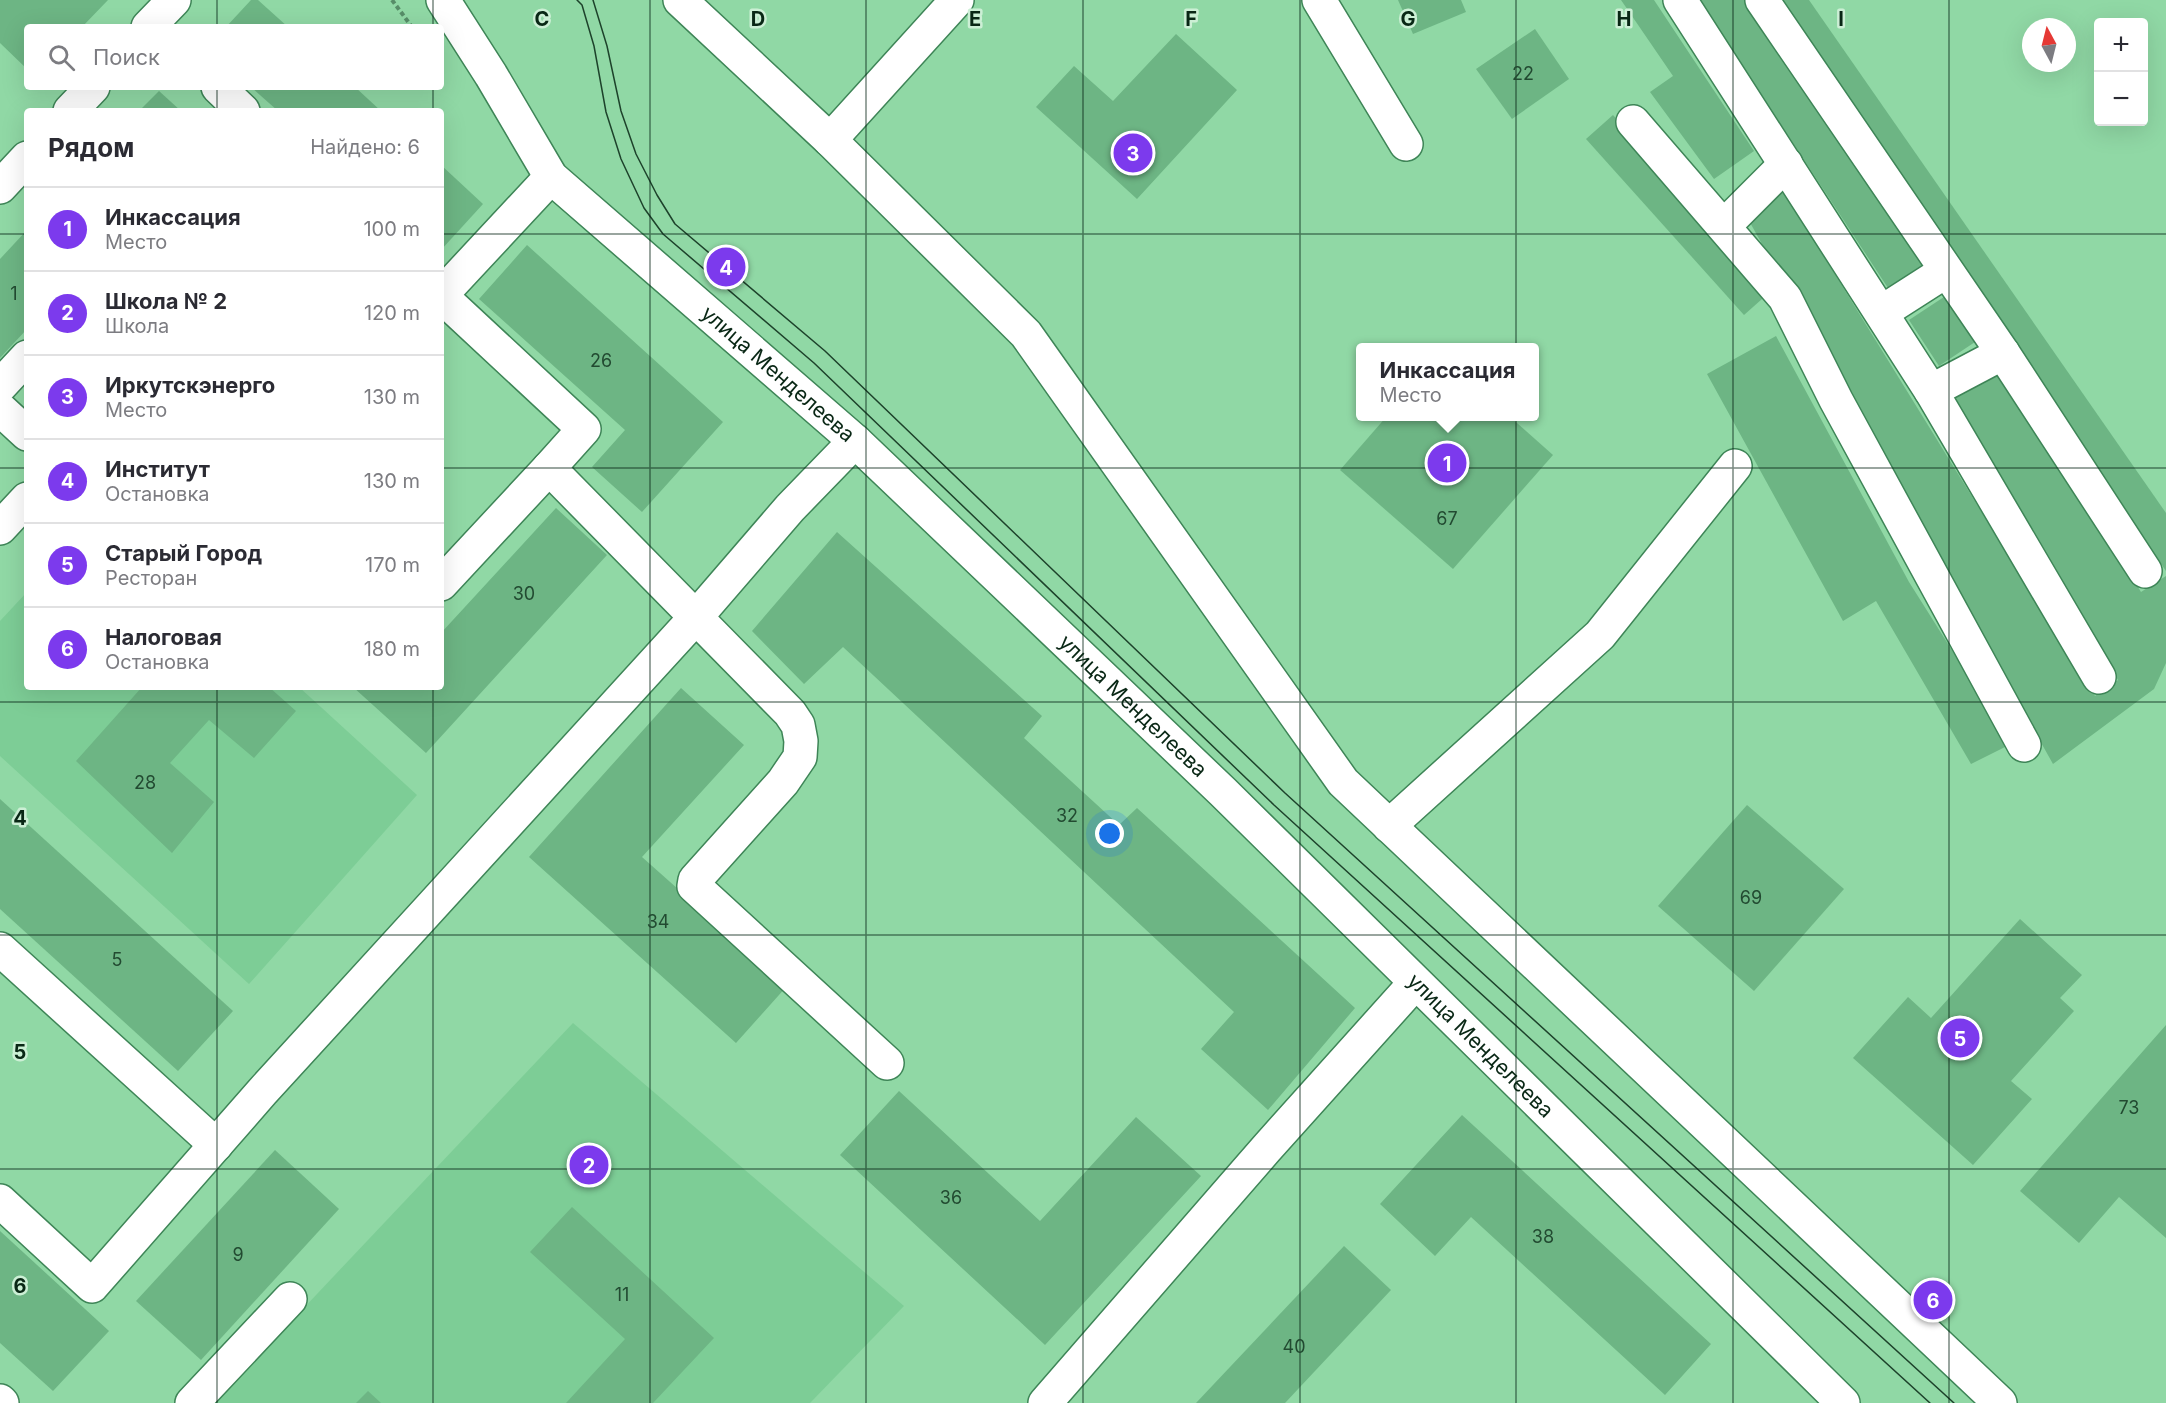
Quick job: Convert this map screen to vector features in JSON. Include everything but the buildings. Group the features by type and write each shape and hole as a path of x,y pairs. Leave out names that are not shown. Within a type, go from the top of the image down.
{"main road":[{"name":"улица Менделеева","path":"443,0 491,75 551,177 855,441 1223,792 1843,1403"},
{"path":"681,0 830,140 1026,334 1342,782 2000,1403"},
{"path":"830,140 957,0"},
{"path":"1319,0 1406,144"},
{"path":"1680,0 1932,391 2099,677"},
{"path":"1762,0 2003,353 2145,571"},
{"path":"73,108 90,90"},
{"path":"221,90 240,108"},
{"path":"1633,122 1785,298 1836,400 2024,745"},
{"path":"0,187 24,161"},
{"path":"1724,226 1786,164"},
{"path":"444,293 551,177"},
{"path":"1882,312 1947,271"},
{"path":"444,299 584,429 444,582"},
{"path":"1932,391 2003,353"},
{"path":"0,386 24,360"},
{"path":"0,408 24,431"},
{"path":"0,1201 92,1286 306,1044 790,508 855,441"},
{"path":"1389,826 1600,635 1735,466"},
{"path":"549,468 790,713 798,725 801,741 800,757 783,782 695,880 694,886 887,1063"},
{"path":"0,528 24,502"},
{"path":"306,1044 696,617 790,508"},
{"path":"0,950 216,1145"},
{"path":"1046,1403 1415,983"},
{"path":"192,1403 290,1299"}],"path":[{"path":"392,0 410,24"}],"shaded area":[{"path":"24,595 24,690 302,690 417,795 249,984 0,756 0,621"},
{"path":"573,1023 904,1306 810,1403 214,1403"}],"tram line":[{"path":"577,0 582,5 594,46 606,112 621,159 644,208 663,234 814,363 1274,805 1930,1403"},
{"path":"593,0 607,46 621,111 636,154 675,224 825,351 1285,793 1954,1403"}],"place":[{"name":"Иркутскэнерго","path":"1133,153"},
{"name":"Институт","path":"726,267"},
{"name":"Инкассация","path":"1447,463"},
{"name":"Старый Город","path":"1960,1038"},
{"name":"Школа № 2","path":"589,1165"},
{"name":"Налоговая","path":"1933,1300"}]}
